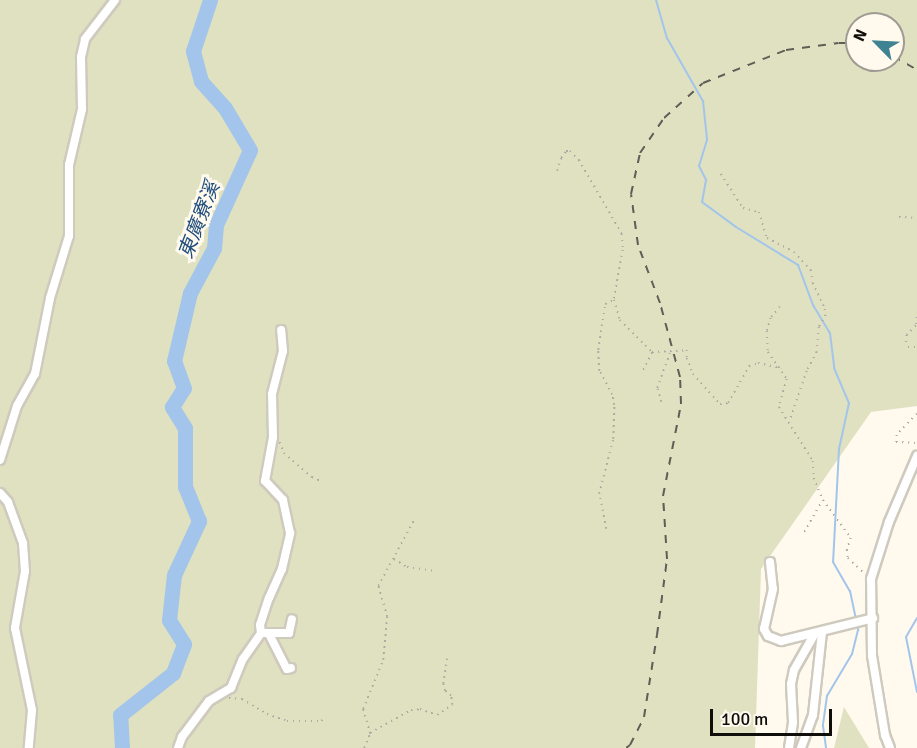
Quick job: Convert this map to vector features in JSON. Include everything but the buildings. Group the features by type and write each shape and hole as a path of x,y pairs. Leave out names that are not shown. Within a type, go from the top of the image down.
{"street":[{"path":"0,460 17,406 35,374 50,298 69,236 69,165 82,109 81,57 85,39 115,0"},
{"path":"178,748 182,737 200,717 209,701 223,695 231,688 243,659 265,633 269,598 282,569 290,532 283,500 265,481 273,437 272,394 283,351 281,330"},
{"path":"890,748 885,735 872,656 871,579 889,522 917,456"},
{"path":"0,493 16,520 23,543 25,571 15,628 32,710 29,748"},
{"path":"770,562 773,589 764,629 768,636 782,641 818,633 844,623 873,618"},
{"path":"265,633 289,633 292,619"},
{"path":"265,633 287,669 291,668"},
{"path":"801,748 813,715 818,633"},
{"path":"791,748 793,722 791,684 794,670 818,633"},
{"path":"791,748 805,736"}],"path":[{"path":"557,171 561,158 566,151 570,151 579,160 622,234 623,250 614,300 620,320 652,352 687,350 687,358 693,374 720,404 728,403 749,366 758,363 782,368"},
{"path":"722,174 743,208 759,212 767,238 794,252 811,270 813,283 825,309 825,315 819,327 817,352 807,371 790,421"},
{"path":"899,217 917,218"},
{"path":"606,529 599,494 613,438 614,405 612,395 599,371 598,350 605,304 614,300"},
{"path":"780,307 771,318 767,331 768,352 782,368 787,379 779,407 790,421 813,461 814,478 823,500 851,538 847,550 848,558 871,579"},
{"path":"917,317 916,326 907,335 906,341 908,347 917,347"},
{"path":"643,370 652,352"},
{"path":"661,402 657,388 670,352"},
{"path":"917,414 897,435 896,442 917,443"},
{"path":"273,437 279,438 284,453 312,477 322,482"},
{"path":"804,532 823,500"},
{"path":"370,734 363,709 383,660 387,617 378,586 415,518"},
{"path":"394,559 407,567 434,571"},
{"path":"364,748 370,734 411,710 420,709 437,715 452,705 451,696 446,692 443,684 447,658"},
{"path":"223,695 242,699 267,714 287,721 321,721 324,718"}],"green space":[{"path":"0,0 917,0 917,406 871,412 761,569 755,748 0,748"},
{"path":"844,707 869,748 834,748"}],"waterway":[{"name":"東廣寮溪","path":"122,748 120,715 173,673 184,644 169,620 174,575 199,521 185,487 185,428 172,407 184,388 174,361 190,293 214,248 216,225 250,150 225,108 201,81 193,51 210,0"},
{"path":"656,0 667,38 703,101 707,140 699,166 706,180 702,202 736,227 798,265 813,305 830,333 834,368 849,403 839,449 833,562 850,591 858,630 852,654 827,696 823,726 826,748"},
{"path":"917,618 906,637 917,692"}],"railway":[{"path":"626,748 630,745 644,717 667,559 663,496 681,404 680,377 660,303 638,245 631,194 640,153 664,118 703,83 786,50 845,43"},
{"path":"905,63 917,70"}]}
